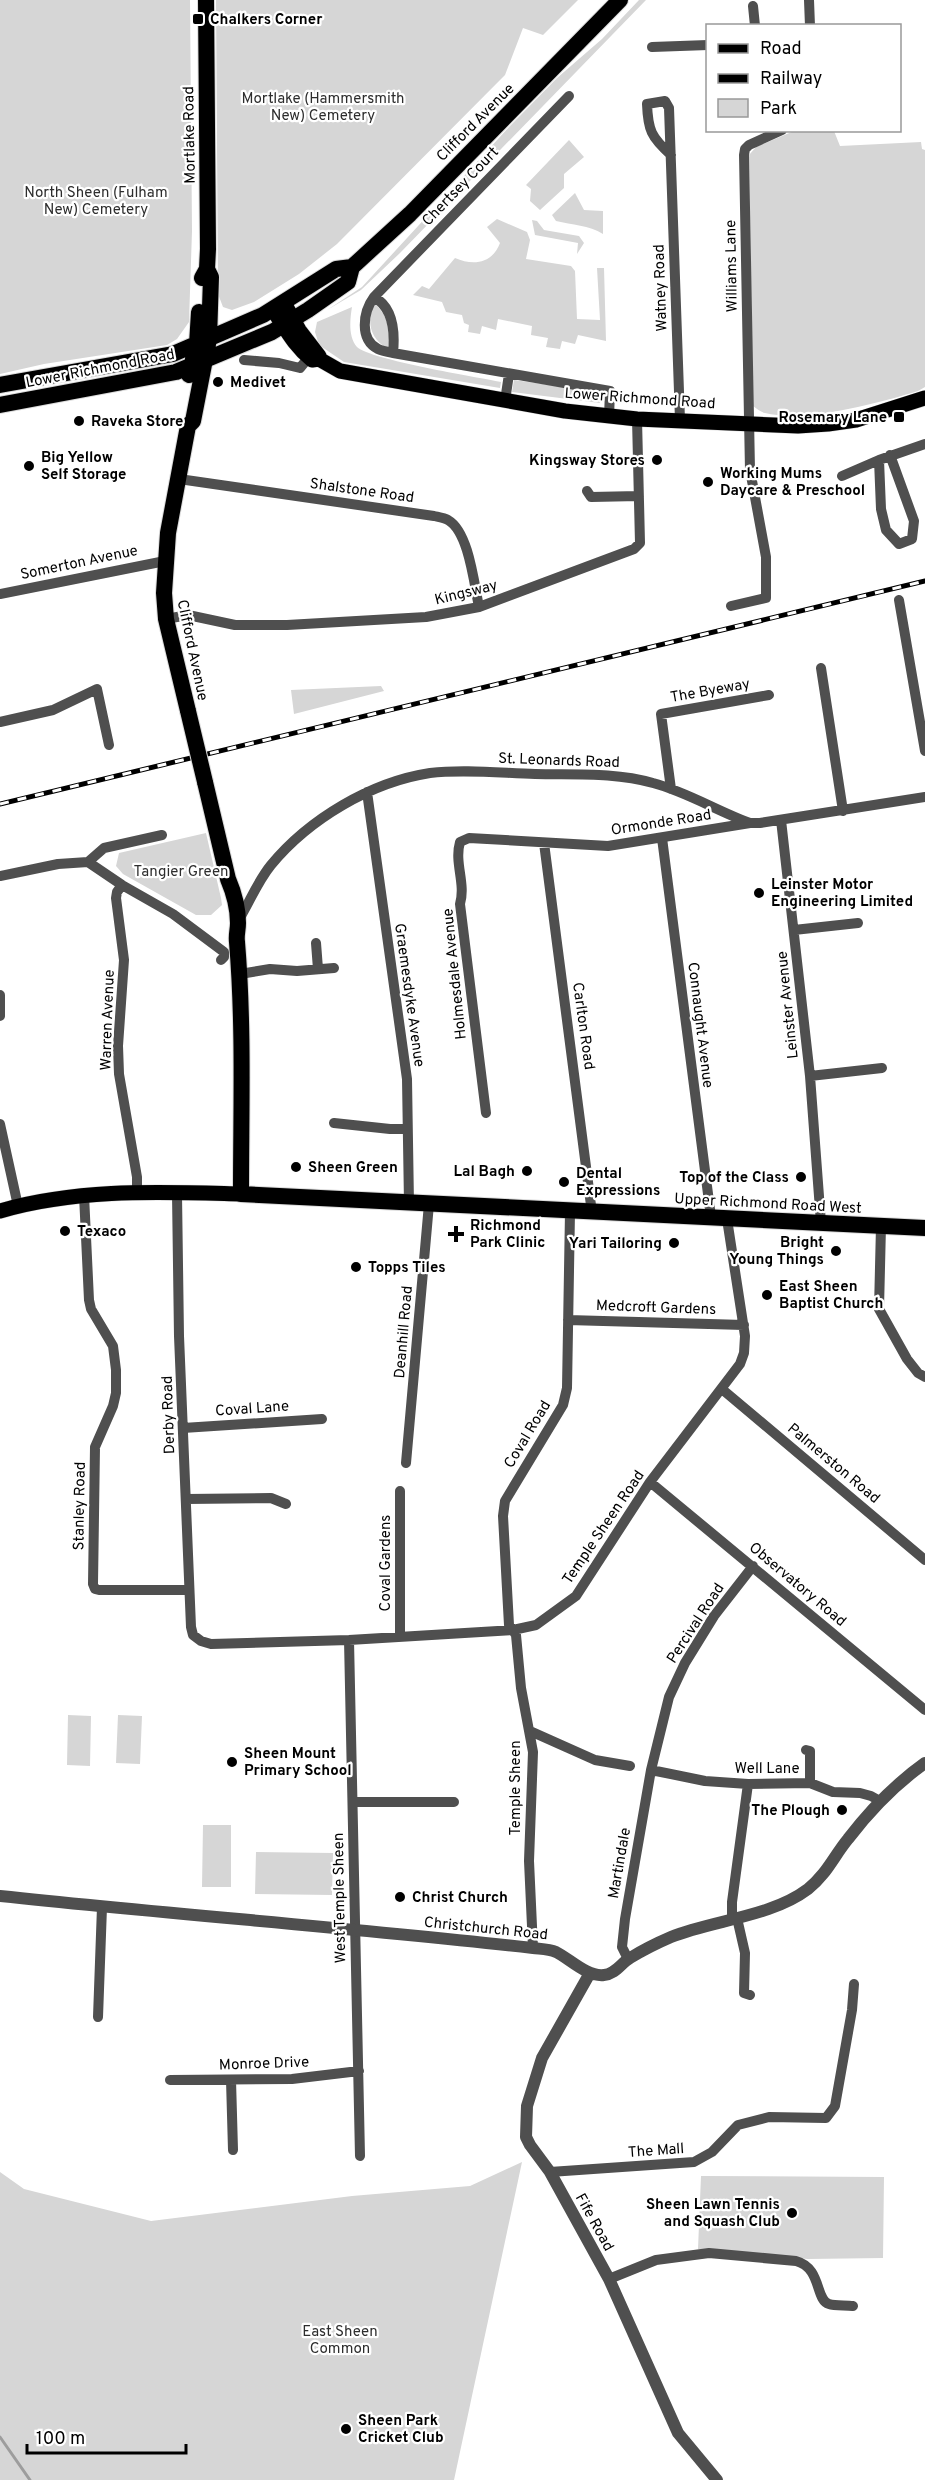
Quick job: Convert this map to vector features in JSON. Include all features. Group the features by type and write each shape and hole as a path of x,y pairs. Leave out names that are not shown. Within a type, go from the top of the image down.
{"highway":[{"name":"Mortlake Road","path":"198,364 211,277 207,269 206,0"},
{"name":"Clifford Avenue","path":"241,1194 243,1067 238,917 234,892 228,879 166,619 164,593 165,561 188,426 192,422 198,364 289,323 348,282 352,267 410,214 620,0"},
{"name":"Clifford Avenue","path":"203,342 279,306 336,269 352,267"},
{"name":"Lower Richmond Road","path":"0,385 172,355 203,342"},
{"name":"Lower Richmond Road","path":"0,405 148,379 198,364"},
{"path":"64,374 68,393"},
{"name":"Clifford Avenue","path":"228,879 227,892 232,925 237,938"},
{"name":"Upper Richmond Road West","path":"241,1194 925,1228"}],"main road":[{"name":"Lower Richmond Road","path":"279,306 289,323 294,344 340,371 609,417 798,426 856,420 925,400"},
{"name":"Upper Richmond Road West","path":"0,1211 52,1198 84,1195 137,1192 241,1194"}],"street":[{"path":"809,0 810,24"},
{"path":"753,6 755,24"},
{"path":"651,47 706,45"},
{"name":"Chertsey Court","path":"569,96 374,297 368,305 364,328 368,338 377,349 610,391 609,417"},
{"name":"Watney Road","path":"671,155 655,141 648,126 647,104 665,101 669,108 671,155 680,420"},
{"name":"Williams Lane","path":"730,606 766,598 766,557 750,470 751,424 744,155 749,145 778,132"},
{"path":"374,297 384,306 393,321 393,353"},
{"path":"244,360 300,368 314,355"},
{"path":"505,401 509,374"},
{"name":"Kingsway","path":"166,619 188,615 235,625 357,622 426,617 479,607 634,549 640,543 637,419"},
{"path":"842,477 890,455 925,444"},
{"path":"879,460 881,509 886,530 899,544 912,539 914,521 890,455"},
{"name":"Shalstone Road","path":"179,479 434,516 449,521 459,532 465,544 479,607"},
{"path":"587,491 591,497 639,496"},
{"name":"Somerton Avenue","path":"0,594 165,561"},
{"path":"899,600 925,751"},
{"path":"821,668 843,811"},
{"path":"0,722 53,710 97,689 109,745"},
{"name":"The Byeway","path":"671,789 661,714 769,695"},
{"name":"St. Leonards Road","path":"238,917 246,907 257,884 272,864 314,826 367,792 399,780 431,773 606,776 635,779 671,789 750,823 925,797"},
{"name":"Graemesdyke Avenue","path":"367,792 407,1080 409,1204"},
{"name":"Leinster Avenue","path":"781,820 810,1076 821,1223"},
{"name":"Ormonde Road","path":"469,838 608,846 750,823"},
{"path":"0,876 58,864 88,862 104,848 162,835"},
{"name":"Holmesdale Avenue","path":"469,838 460,842 457,851 463,892 460,904 486,1113"},
{"name":"Connaught Avenue","path":"662,838 719,1218"},
{"name":"Carlton Road","path":"544,843 592,1213"},
{"path":"88,862 194,928 224,952 221,960"},
{"name":"Warren Avenue","path":"122,885 116,898 124,960 118,1046 119,1074 137,1177 137,1192"},
{"name":"Leinster Avenue","path":"794,930 858,923"},
{"path":"316,943 318,969"},
{"path":"240,974 281,968 297,971 334,968"},
{"path":"0,995 0,1016"},
{"name":"Leinster Avenue","path":"810,1076 882,1068"},
{"path":"334,1122 407,1129"},
{"path":"0,1124 18,1206"},
{"name":"Derby Road","path":"177,1194 179,1336 189,1590 193,1635"},
{"name":"Stanley Road","path":"84,1195 89,1300 113,1346 116,1370 116,1393 113,1406 94,1447 93,1584 95,1589 99,1590 189,1590"},
{"name":"Deanhill Road","path":"406,1462 429,1204"},
{"name":"Coval Road","path":"513,1630 509,1625 508,1614 503,1516 505,1501 563,1405 567,1389 570,1212"},
{"name":"Temple Sheen Road","path":"193,1635 211,1644 349,1640 400,1635 513,1630 536,1624 576,1596 650,1482 723,1390 740,1364 744,1353 744,1325 719,1218"},
{"path":"881,1227 879,1309 907,1359 918,1373 925,1377"},
{"name":"Medcroft Gardens","path":"568,1320 744,1325"},
{"name":"Palmerston Road","path":"723,1390 925,1560"},
{"name":"Coval Lane","path":"183,1428 322,1419"},
{"name":"Observatory Road","path":"650,1482 925,1710"},
{"name":"Coval Gardens","path":"400,1491 400,1635"},
{"path":"186,1499 271,1498 286,1504"},
{"name":"Percival Road","path":"651,1770 669,1697 685,1663 714,1616 753,1566"},
{"name":"Temple Sheen","path":"513,1630 516,1635 521,1688 533,1752 529,1861 534,1948"},
{"name":"West Temple Sheen","path":"349,1640 360,2156"},
{"path":"530,1731 595,1760 630,1766"},
{"path":"806,1750 810,1751 810,1783"},
{"path":"590,1973 603,1976 615,1972 628,1959 678,1934 734,1919 771,1906 807,1889 829,1868 846,1841 880,1801 896,1784 925,1762"},
{"name":"Well Lane","path":"651,1770 705,1781 748,1784 810,1783 833,1792 860,1793 880,1801"},
{"name":"Martindale","path":"628,1959 622,1947 625,1919 651,1770"},
{"path":"748,1784 733,1893 734,1919 745,1953 744,1993 750,1995"},
{"path":"353,1802 454,1802"},
{"name":"Christchurch Road","path":"0,1896 355,1928 534,1948 554,1951 590,1973"},
{"path":"98,2016 102,1907"},
{"name":"Fife Road","path":"590,1973 542,2058 527,2106 526,2137 550,2172 609,2279 678,2433 717,2480"},
{"name":"The Mall","path":"550,2172 694,2162 712,2152 738,2125 769,2117 826,2118 835,2106 852,2010 854,1984"},
{"name":"Monroe Drive","path":"170,2080 292,2079 359,2071"},
{"path":"231,2080 233,2150"},
{"path":"609,2279 656,2260 694,2254 709,2253 796,2261 806,2263 812,2271 822,2300 828,2304 853,2306"},
{"path":"811,2304 822,2300"}],"green space":[{"name":"North Sheen (Fulham New) Cemetery","path":"0,0 190,0 192,231 189,322 177,339 167,345 44,364 0,374"},
{"name":"Mortlake (Hammersmith New) Cemetery","path":"216,0 578,0 543,35 523,28 505,75 337,244 299,274 254,302 232,310 223,307 218,294"},
{"path":"639,0 646,0 400,253 361,290 327,310 362,287 509,127 557,78 602,39"},
{"path":"792,132 834,132 840,146 921,142 922,149 925,150 925,387 883,401 821,414 781,415 765,413 753,406 749,155 756,147"},
{"path":"569,140 584,157 564,174 564,188 540,210 530,201 531,189 526,185"},
{"path":"575,193 584,210 603,211 603,234 586,227 556,221 552,215"},
{"path":"497,219 527,232 530,240 526,259 571,266 575,271 577,319 600,320 597,268 604,268 606,341 578,335 575,344 562,341 560,349 546,347 548,338 531,335 532,326 498,319 496,330 482,326 480,334 468,332 469,325 464,323 462,315 446,312 442,302 413,295 422,286 429,289 455,258 475,262 492,255 500,243 487,227"},
{"path":"532,220 537,221 544,230 579,236 584,243 577,254 578,243 535,235"},
{"path":"374,303 383,313 387,324 388,349 377,340 371,329 370,316"},
{"path":"352,307 350,322 354,343 366,352 402,362 501,382 500,388 344,362 319,345 315,332 317,322"},
{"path":"514,380 600,392 600,403 512,392"},
{"path":"381,686 384,691 294,714 291,690"},
{"name":"Tangier Green","path":"206,833 222,905 211,915 196,915 123,874 116,866 119,853"},
{"path":"68,1715 91,1716 90,1766 67,1765"},
{"path":"118,1715 142,1716 140,1764 116,1763"},
{"path":"203,1825 231,1825 231,1887 202,1887"},
{"path":"256,1852 333,1853 332,1895 255,1894"},
{"name":"East Sheen Common","path":"522,2162 454,2480 0,2480 0,2172 24,2189 151,2221 352,2196 470,2186"},
{"name":"Sheen Lawn Tennis and Squash Club","path":"701,2176 884,2177 883,2258 808,2259 698,2249"}],"waterway":[{"path":"0,2437 30,2480"}],"railway":[{"path":"0,804 925,581"}],"place":[{"name":"Chalkers Corner","path":"198,19"},
{"name":"Medivet","path":"218,382"},
{"name":"Rosemary Lane","path":"899,417"},
{"name":"Raveka Store","path":"79,421"},
{"name":"Kingsway Stores","path":"657,460"},
{"name":"Big Yellow Self Storage","path":"29,466"},
{"name":"Working Mums Daycare & Preschool","path":"708,482"},
{"name":"Leinster Motor Engineering Limited","path":"759,893"},
{"name":"Sheen Green","path":"296,1167"},
{"name":"Lal Bagh","path":"527,1171"},
{"name":"Top of the Class","path":"801,1177"},
{"name":"Dental Expressions","path":"564,1182"},
{"name":"Texaco","path":"65,1231"},
{"name":"Richmond Park Clinic","path":"456,1234"},
{"name":"Yari Tailoring","path":"674,1243"},
{"name":"Bright Young Things","path":"836,1251"},
{"name":"Topps Tiles","path":"356,1267"},
{"name":"East Sheen Baptist Church","path":"767,1295"},
{"name":"Sheen Mount Primary School","path":"232,1762"},
{"name":"The Plough","path":"842,1810"},
{"name":"Christ Church","path":"400,1897"},
{"name":"Sheen Lawn Tennis and Squash Club","path":"792,2213"},
{"name":"Sheen Park Cricket Club","path":"346,2429"}]}
